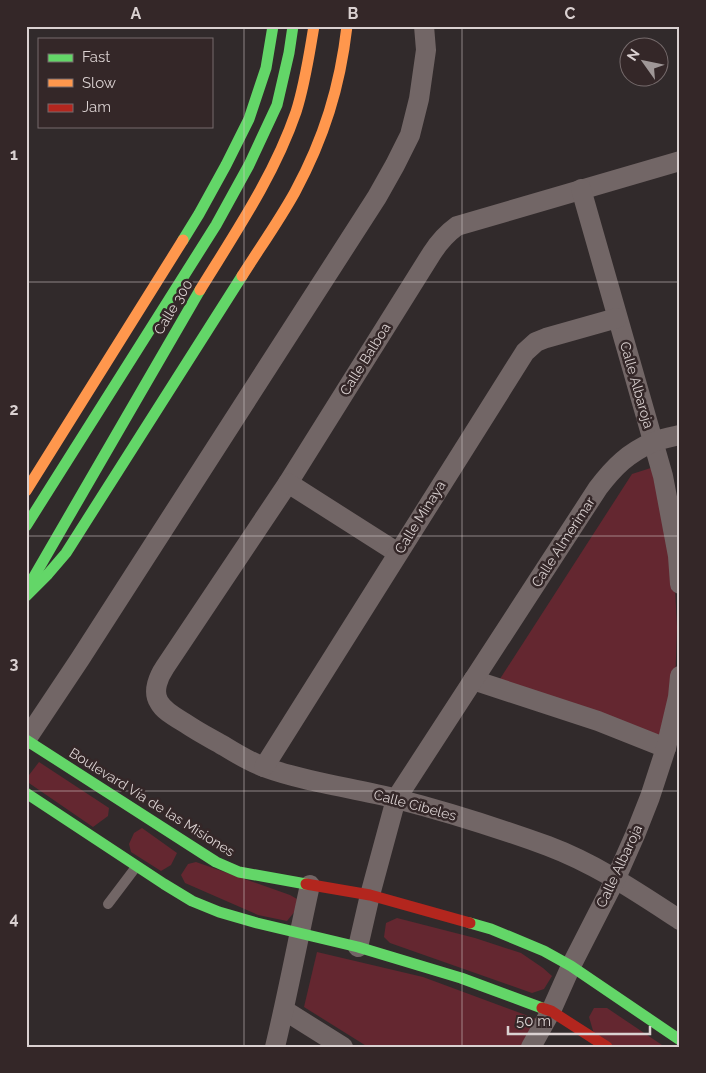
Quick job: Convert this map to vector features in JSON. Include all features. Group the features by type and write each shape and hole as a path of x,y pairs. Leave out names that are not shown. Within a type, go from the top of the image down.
{"main road":[{"path":"26,491 199,214 226,165 249,119 266,68 273,26"},
{"name":"Calle 300","path":"26,526 216,226 249,165 277,105 293,26"},
{"name":"Calle 300","path":"26,591 271,169 292,121 304,80 314,26"},
{"path":"26,596 66,553 294,194 326,125 342,63 347,26"},
{"name":"Boulevard Vía de las Misiones","path":"26,740 216,862 239,872 370,895 491,929 544,951 571,966 680,1040"},
{"path":"26,793 192,900 219,912 257,924 358,948 461,978 551,1011 607,1047"}],"street":[{"path":"26,740 80,659 395,165 410,135 419,98 426,50 424,26"},
{"name":"Calle Balboa","path":"156,693 160,675 288,483 432,253 447,233 457,226 680,160"},
{"name":"Calle Albaroja","path":"581,189 663,476 678,556 680,584"},
{"name":"Calle Minaya","path":"264,767 525,352 536,342 546,338 617,318"},
{"name":"Calle Almerimar","path":"358,948 396,799 611,470 626,458 653,442 680,435"},
{"path":"288,483 398,553"},
{"name":"Calle Albaroja","path":"531,1047 551,1011 571,966 616,878 650,797 666,748 679,697 680,676"},
{"path":"473,680 598,721 666,748"},
{"name":"Calle Cibeles","path":"156,693 157,699 164,709 217,742 264,767 461,817 542,844 586,862 616,878 680,920"},
{"path":"275,1047 310,885"},
{"path":"284,1010 344,1047"}],"lane":[{"path":"108,904 137,866"}],"shaded area":[{"path":"657,466 673,550 677,627 675,687 661,742 498,682 632,474"},
{"path":"39,762 109,808 108,816 93,827 26,781"},
{"path":"142,828 177,853 171,865 161,871 131,852 129,844 134,833"},
{"path":"196,862 290,895 297,899 296,910 287,921 258,915 185,883 181,875 188,864"},
{"path":"397,918 475,938 521,953 552,976 544,989 532,993 390,943 384,937 386,923"},
{"path":"317,952 423,977 542,1021 527,1047 368,1047 304,1007"},
{"path":"594,1008 607,1008 665,1047 615,1047 594,1034 589,1017"}],"traffic: fast":[{"path":"183,240 226,165 249,119 266,68 273,26"},
{"path":"26,526 216,225 249,165 277,105 293,26"},
{"path":"26,596 66,553 242,276"},
{"path":"28,587 200,290"},
{"path":"26,740 216,862 239,872 306,884"},
{"path":"26,793 192,901 219,912 257,923 358,947 461,978 542,1008"},
{"path":"470,923 491,929 544,951 571,966 680,1040"}],"traffic: slow":[{"path":"200,290 253,204 287,136 302,91 314,26"},
{"path":"242,276 289,203 314,152 335,91 347,26"},
{"path":"26,491 183,240"}],"traffic: jam":[{"path":"306,884 370,895 470,923"},
{"path":"542,1008 551,1011 607,1047"}]}
